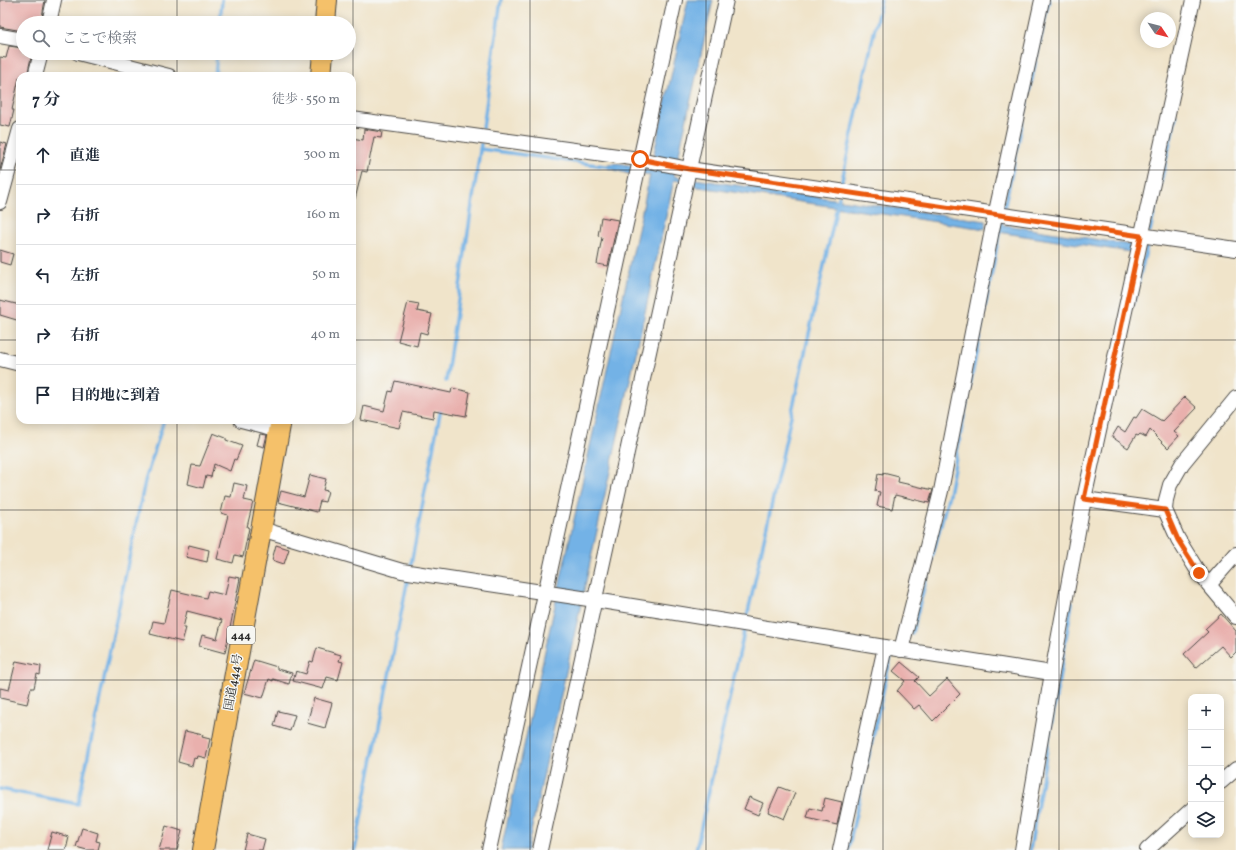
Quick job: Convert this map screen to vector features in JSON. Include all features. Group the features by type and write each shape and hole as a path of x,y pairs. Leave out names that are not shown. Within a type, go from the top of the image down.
{"highway":[{"path":"326,16 327,0"},
{"path":"321,72 322,60"},
{"name":"国道444号","path":"203,850 280,425"}],"street":[{"path":"51,16 54,0"},
{"path":"489,850 549,593 675,0"},
{"path":"540,850 591,599 685,174 726,0"},
{"path":"901,650 941,491 994,222 1042,0"},
{"path":"1022,850 1052,673 1084,499 1193,0"},
{"path":"0,36 16,39"},
{"path":"36,72 39,60"},
{"path":"106,60 153,72"},
{"path":"356,119 640,165 685,174 994,222 1141,236 1236,250"},
{"path":"0,202 16,144"},
{"path":"0,359 16,363"},
{"path":"1236,398 1182,464 1170,484 1165,510 1178,540 1199,573 1236,617"},
{"path":"1084,499 1165,510"},
{"path":"260,529 402,571 591,599 901,650 1052,673"},
{"path":"1209,585 1236,554"},
{"path":"840,850 886,647"},
{"path":"1224,779 1236,769"},
{"path":"1147,850 1188,813"}],"water":[{"path":"688,0 713,0 674,176 693,181 694,179 986,221 985,229 692,186 692,184 674,180 527,850 501,850 650,175 633,172 629,174 608,168 608,164 619,163 650,171"},
{"path":"999,224 1131,245 1130,252 998,232"}],"building":[{"path":"0,0 45,0 42,16 16,16 16,30 0,27"},
{"path":"9,46 16,47 16,60 30,60 28,72 16,72 16,92 10,127 0,125 0,57 6,58"},
{"path":"364,129 382,132 381,138 374,137 367,172 362,171 356,195 356,139 363,140"},
{"path":"0,142 7,144 0,170"},
{"path":"601,217 618,220 608,266 597,264 602,237 598,236"},
{"path":"0,250 13,254 10,265 0,262"},
{"path":"0,300 16,304 16,320 0,315"},
{"path":"408,302 419,304 417,311 432,314 427,334 420,332 417,346 398,341"},
{"path":"395,381 451,393 452,388 470,392 466,416 434,410 433,418 403,412 399,428 361,420 364,406 384,411 389,391 392,392"},
{"path":"1185,397 1197,408 1174,432 1179,436 1168,448 1150,430 1146,437 1140,434 1138,436 1136,435 1128,448 1112,437 1118,427 1125,432 1134,417 1136,418 1142,409 1162,421"},
{"path":"213,433 242,446 236,460 234,459 230,471 214,464 211,477 206,476 203,488 188,484 192,465 200,466"},
{"path":"260,434 267,435 264,447 257,445"},
{"path":"883,473 899,477 898,482 933,490 929,503 895,495 892,509 877,506 880,492 875,491 878,474 883,475"},
{"path":"310,475 326,479 323,490 328,491 325,502 320,501 317,512 278,502 281,491 304,497"},
{"path":"234,483 247,486 244,500 253,502 247,527 249,528 243,557 235,555 233,563 217,559 228,515 221,513 225,496 231,497"},
{"path":"189,545 209,550 207,562 186,557"},
{"path":"276,545 289,549 284,564 272,560"},
{"path":"229,576 240,578 225,653 199,646 202,635 217,639 222,620 187,611 183,628 186,628 182,642 150,634 153,621 164,623 172,590 206,598 208,591 225,595"},
{"path":"1221,614 1236,631 1236,652 1231,657 1221,646 1196,668 1184,654 1208,632 1205,629"},
{"path":"317,648 341,655 339,661 343,662 338,680 327,677 323,689 293,681 296,671 306,674 310,661 313,662"},
{"path":"254,660 292,673 289,684 269,679 263,698 244,693"},
{"path":"16,661 41,666 40,675 37,674 34,688 31,688 27,704 0,698 0,688 9,690"},
{"path":"901,662 919,677 915,681 929,696 947,679 960,694 933,721 919,705 914,709 897,691 905,681 893,671"},
{"path":"314,698 332,703 325,728 307,723"},
{"path":"278,711 295,715 290,731 274,726"},
{"path":"185,731 203,735 202,737 210,739 206,758 198,756 197,759 194,758 192,766 178,762"},
{"path":"779,787 795,793 784,819 768,812"},
{"path":"749,797 763,803 758,815 744,809"},
{"path":"825,798 842,802 837,825 807,818 810,808 822,811"},
{"path":"166,826 182,831 177,850 159,850"},
{"path":"82,828 98,833 96,841 100,842 98,850 87,850 76,847"},
{"path":"52,832 69,837 66,850 47,850"},
{"path":"247,834 265,839 262,850 243,850"}],"waterway":[{"path":"221,16 222,0"},
{"path":"483,128 501,0"},
{"path":"841,185 881,0"},
{"path":"1004,209 1049,0"},
{"path":"215,72 216,60"},
{"path":"1150,231 1176,116"},
{"path":"446,381 481,144"},
{"path":"480,149 612,167"},
{"path":"747,617 839,197"},
{"path":"912,633 949,494 1002,220"},
{"path":"1133,305 1148,242"},
{"path":"411,564 441,408"},
{"path":"0,789 78,804 145,481 163,424"},
{"path":"355,850 408,578"},
{"path":"1030,850 1072,603"},
{"path":"696,850 744,632"},
{"path":"848,850 891,655 895,655"}],"route":[{"path":"640,159 689,169 1141,236 1084,499 1165,510 1178,540 1199,573"}]}
